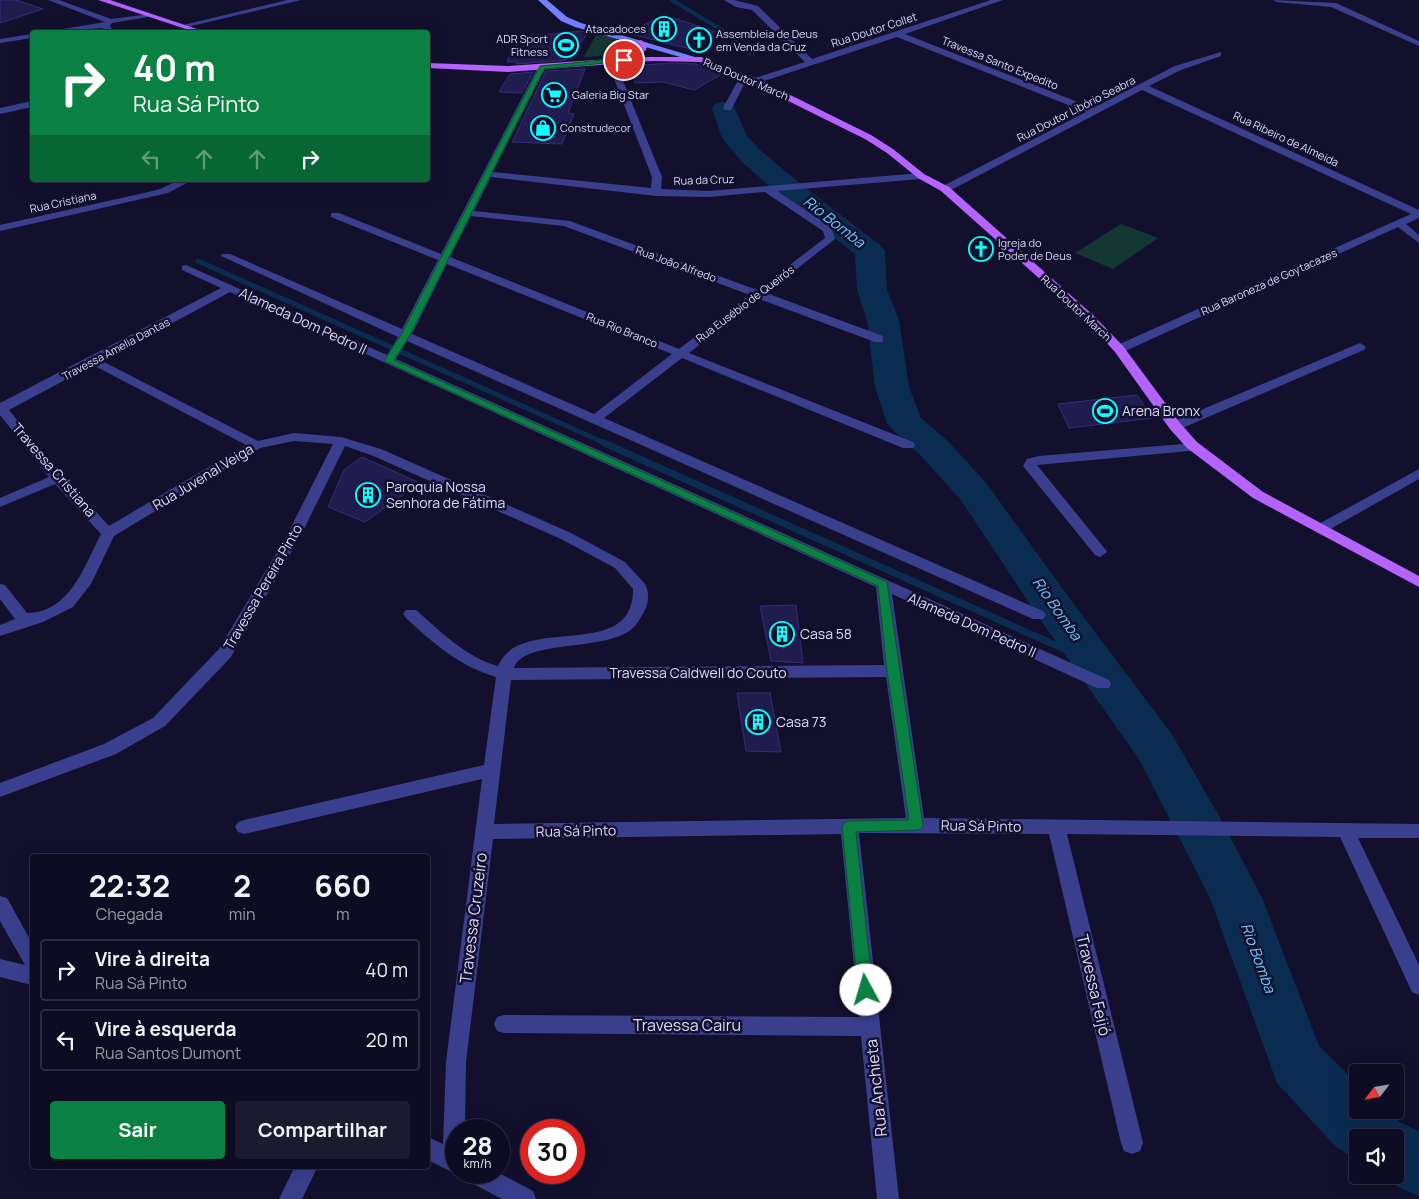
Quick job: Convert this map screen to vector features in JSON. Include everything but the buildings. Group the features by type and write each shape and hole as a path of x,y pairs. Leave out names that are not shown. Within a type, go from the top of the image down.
{"main road":[{"path":"102,0 196,30"},
{"name":"Rua Doutor March","path":"542,0 553,11 571,22 701,60 750,79 868,137 890,151 921,176 945,189 1088,317 1119,349 1175,426 1195,447 1258,494 1419,581"},
{"path":"624,60 640,53 643,47 640,42"},
{"path":"430,66 542,67 624,60 701,60"}],"street":[{"path":"52,0 108,26"},
{"path":"183,26 297,0"},
{"path":"728,0 739,5 753,4 810,63"},
{"name":"Rua Doutor Collet","path":"750,79 810,63 999,0"},
{"path":"1277,0 1359,7"},
{"path":"1333,5 1419,44"},
{"path":"108,26 124,7"},
{"path":"74,30 108,26 150,16"},
{"name":"Travessa Santo Expedito","path":"898,34 1094,112"},
{"path":"0,41 30,36"},
{"name":"Rua Doutor Libório Seabra","path":"945,189 1178,68 1218,54"},
{"path":"608,61 617,76 657,178 656,193"},
{"path":"390,358 402,339 468,213 542,67"},
{"path":"728,108 750,79"},
{"name":"Rua Ribeiro de Almeida","path":"1144,87 1419,214"},
{"path":"0,111 30,104"},
{"name":"Rua da Cruz","path":"487,174 656,193 708,194 921,176"},
{"name":"Rua Cristiana","path":"0,228 145,196 164,191 183,182"},
{"name":"Rua Eusébio de Queirós","path":"595,419 830,239 827,229 768,190"},
{"name":"Rua João Alfredo","path":"468,213 566,223 879,339"},
{"name":"Rua Baroneza de Goytacazes","path":"1119,349 1419,214"},
{"name":"Rua Rio Branco","path":"335,215 908,445"},
{"path":"1399,223 1419,240"},
{"name":"Alameda Dom Pedro II","path":"226,256 402,339 595,419 1038,616"},
{"name":"Alameda Dom Pedro II","path":"186,268 390,358 1103,684"},
{"name":"Travessa Amelia Dantas","path":"1,409 230,288"},
{"path":"1175,426 1360,347"},
{"path":"94,360 256,445"},
{"name":"Travessa Cristiana","path":"1,409 57,478 108,533"},
{"name":"Rua Juvenal Veiga","path":"108,533 256,445 294,437 341,441 376,452 566,536 620,565 640,588 640,606 631,623 587,641 524,650 510,659 504,674"},
{"name":"Travessa Pereira Pinto","path":"0,790 110,750 159,722 225,653 294,536 341,441"},
{"path":"1100,552 1030,466 1032,462 1195,447"},
{"path":"1320,529 1419,473"},
{"path":"0,502 57,478"},
{"path":"0,631 28,620 45,616 68,603 84,584 108,533"},
{"path":"883,584 893,671 916,825"},
{"path":"0,589 23,618 28,620"},
{"name":"Travessa Caldwell do Couto","path":"411,614 460,657 487,670 504,674 893,671"},
{"name":"Travessa Cruzeiro","path":"455,1119 456,1062 504,674"},
{"path":"244,827 491,770"},
{"name":"Rua Sá Pinto","path":"483,832 916,825 1419,831"},
{"name":"Rua Anchieta","path":"849,827 888,1199"},
{"name":"Travessa Feijó","path":"1056,827 1132,1143"},
{"path":"1345,829 1419,986"},
{"path":"0,904 30,956"},
{"path":"0,968 30,976"},
{"name":"Travessa Cairu","path":"504,1024 870,1027"},
{"path":"430,1149 445,1157"},
{"path":"290,1199 305,1169"},
{"path":"496,1184 524,1199"}],"green space":[{"path":"597,33 631,43 636,46 636,50 622,55 584,57"},
{"path":"1121,224 1158,238 1113,269 1075,253"}],"waterway":[{"name":"Rio Bomba","path":"672,0 725,32 750,54"},
{"name":"Rio Bomba","path":"724,109 735,138 751,156 793,192 870,251 872,290 883,320 892,387 905,423 934,448 974,492 1052,605 1155,746 1201,828 1236,898 1297,1064 1356,1125 1362,1129"},
{"path":"198,261 607,444"},
{"path":"604,443 1093,662"},
{"name":"Rio Bomba","path":"1404,1156 1419,1166"}],"place":[{"name":"Atacadoces","path":"664,29"},
{"name":"Assembleia de Deus em Venda da Cruz","path":"699,40"},
{"name":"ADR Sport Fitness","path":"566,45"},
{"name":"Galeria Big Star","path":"554,95"},
{"name":"Construdecor","path":"543,128"},
{"name":"Igreja do Poder de Deus","path":"981,249"},
{"name":"Arena Bronx","path":"1105,411"},
{"name":"Paroquia Nossa Senhora de Fátima","path":"368,495"},
{"name":"Casa 58","path":"782,634"},
{"name":"Casa 73","path":"758,722"}],"route":[{"path":"624,60 542,67 405,335 389,361 883,584 893,671 916,825 849,827 866,990"}]}
